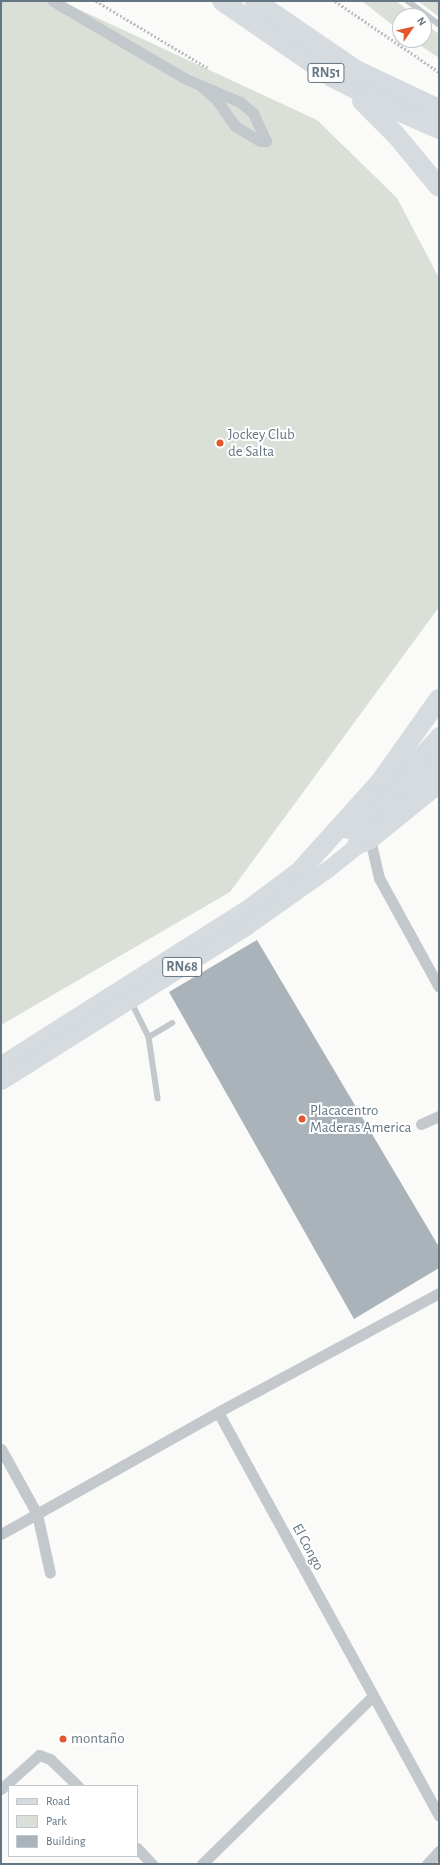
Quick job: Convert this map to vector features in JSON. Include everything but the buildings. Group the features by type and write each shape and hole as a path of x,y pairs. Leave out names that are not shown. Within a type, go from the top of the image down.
{"highway":[{"name":"RN51","path":"222,1 332,77 394,109 439,129"},
{"name":"RN51","path":"255,1 356,70 439,109"},
{"path":"332,77 379,117 439,187"},
{"name":"RN68","path":"301,870 380,782 439,699"},
{"name":"RN68","path":"364,842 439,783"}],"main road":[{"name":"RN68","path":"1,1064 247,908 301,870 378,802 439,735"},
{"name":"RN68","path":"1,1081 253,922 364,842 439,758"}],"street":[{"path":"53,1 202,87 240,102 253,113 266,141 260,141 235,126 216,100 202,87"},
{"path":"364,842 379,878 439,987"},
{"path":"421,1124 439,1116"},
{"path":"1,1534 218,1412 439,1293"},
{"name":"El Congo","path":"218,1412 372,1696 439,1815"},
{"path":"1,1449 37,1514 50,1573"},
{"path":"202,1864 372,1696"},
{"path":"3,1784 39,1755 50,1759 77,1785"},
{"path":"138,1849 152,1864"}],"lane":[{"path":"408,1 439,24"},
{"path":"130,999 148,1037 158,1098"},
{"path":"148,1037 172,1023"}],"path":[{"path":"96,1 208,68"},
{"path":"334,1 439,72"}],"green space":[{"name":"Jockey Club de Salta","path":"1,1 61,1 317,120 397,198 439,278 439,607 230,892 1,1025"},
{"path":"362,1 396,1 405,8 392,8 392,25"},
{"path":"418,1 439,1 439,17 432,12 432,8 427,8"},
{"path":"432,29 439,34 439,58 424,48 432,48"}],"place":[{"name":"Jockey Club de Salta","path":"220,443"},
{"name":"Placacentro Maderas America","path":"302,1119"},
{"name":"montaño","path":"63,1739"}]}
